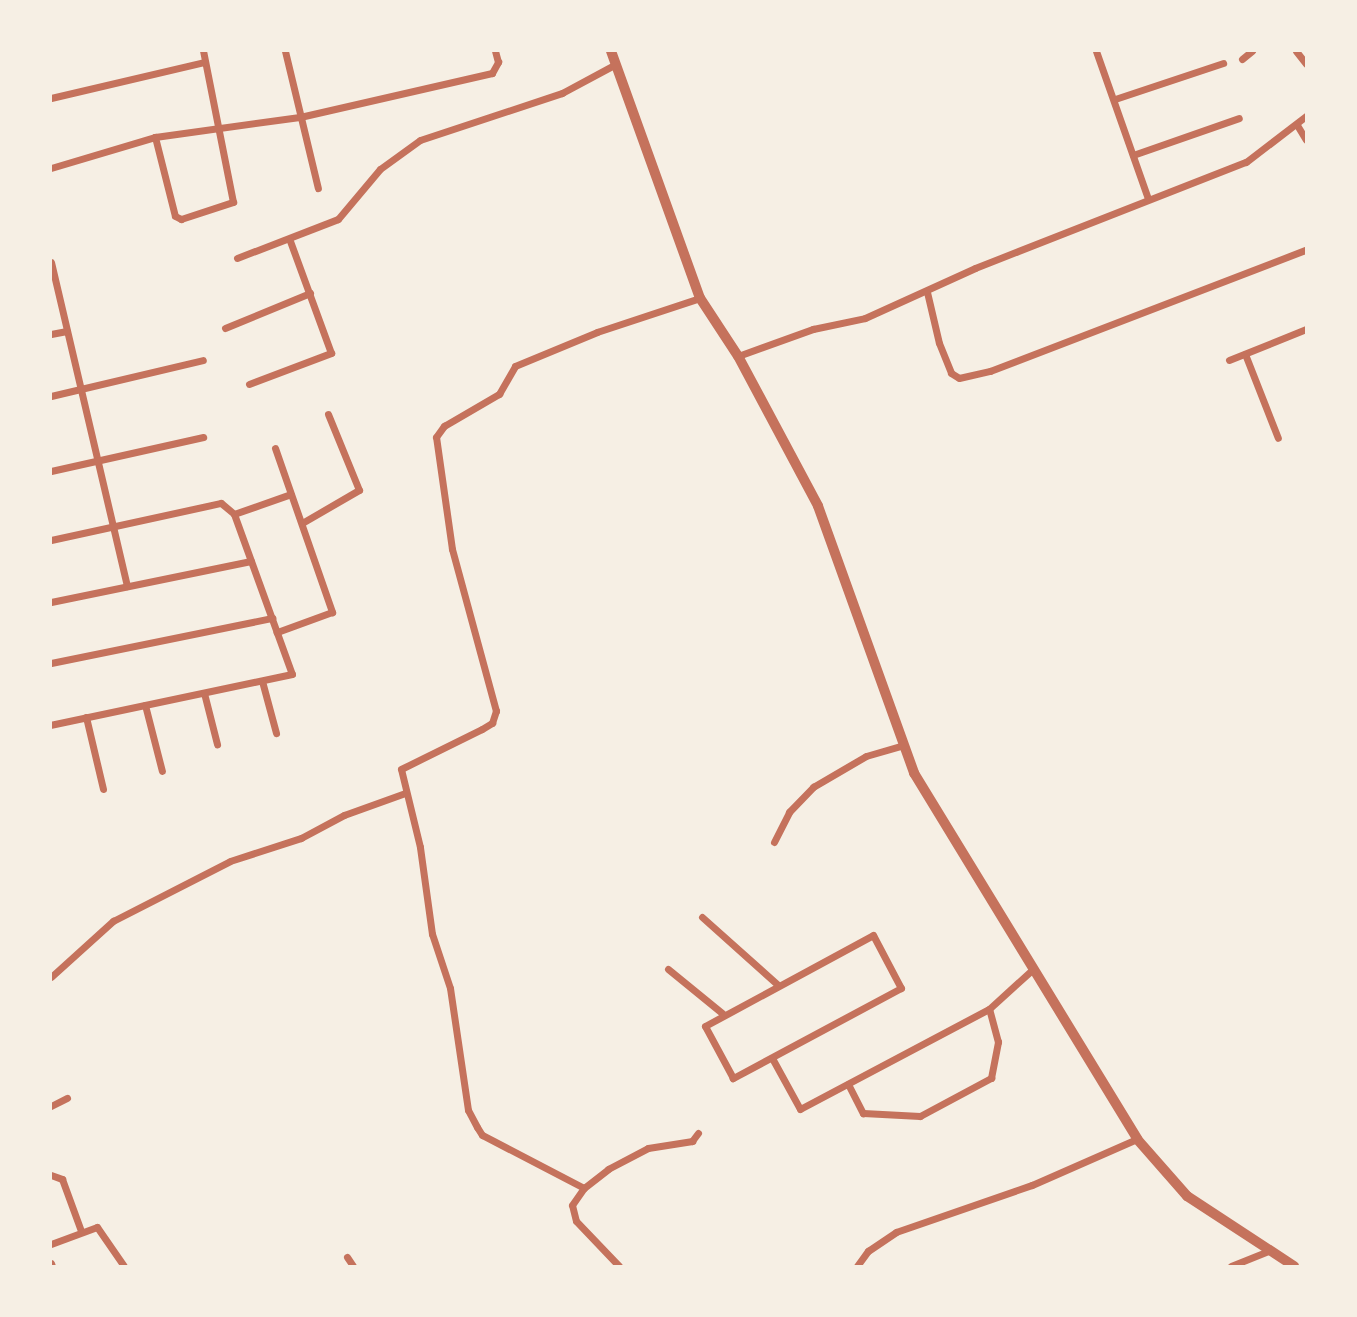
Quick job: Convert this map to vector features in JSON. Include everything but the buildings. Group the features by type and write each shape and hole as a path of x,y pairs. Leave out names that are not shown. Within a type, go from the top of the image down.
{"street":[{"path":"155,137 172,211 181,219 228,206 235,200 203,51"},
{"path":"286,51 318,188"},
{"path":"51,168 155,137 300,117 492,73 498,62 495,51"},
{"path":"611,51 700,298 738,356 818,506 914,773 1137,1139 1187,1196 1294,1266"},
{"path":"1096,51 1148,199"},
{"path":"1241,60 1252,51"},
{"path":"1296,51 1306,64"},
{"path":"51,98 204,62"},
{"path":"1115,99 1223,63"},
{"path":"237,258 290,241 338,219 380,169 420,140 562,93 616,64"},
{"path":"738,356 813,329 864,318 1148,199 1246,162 1306,116"},
{"path":"1133,155 1240,118"},
{"path":"1297,125 1306,140"},
{"path":"249,384 331,353 290,241"},
{"path":"927,292 939,343 951,373 959,378 990,371 1306,250"},
{"path":"51,262 127,586"},
{"path":"225,328 310,293"},
{"path":"584,1188 482,1135 471,1117 450,988 432,934 420,847 405,793 404,766 482,729 495,717 452,549 438,433 492,401 515,366 597,332 700,298"},
{"path":"1229,360 1306,329"},
{"path":"51,334 67,331"},
{"path":"1245,354 1278,438"},
{"path":"51,396 203,360"},
{"path":"302,523 359,490 328,414"},
{"path":"51,471 203,436"},
{"path":"275,448 332,612 277,632"},
{"path":"234,514 291,494"},
{"path":"51,540 221,503 234,514 292,674 51,725"},
{"path":"51,602 251,561"},
{"path":"51,663 272,618"},
{"path":"262,681 276,733"},
{"path":"204,693 217,744"},
{"path":"145,705 162,771"},
{"path":"86,717 103,789"},
{"path":"774,842 789,812 813,788 866,756 904,745"},
{"path":"51,977 113,921 193,883 230,861 301,838 344,816 405,793"},
{"path":"702,917 776,984"},
{"path":"873,935 901,988 733,1079 705,1026 722,1013 873,935"},
{"path":"668,969 722,1013"},
{"path":"772,1058 800,1109 989,1009 1033,969"},
{"path":"848,1084 863,1113 920,1116 991,1078 998,1042 989,1009"},
{"path":"51,1106 67,1098"},
{"path":"619,1266 572,1212 584,1188 608,1169 648,1149 692,1141 698,1133"},
{"path":"857,1266 868,1251 896,1232 1032,1185 1137,1139"},
{"path":"51,1175 63,1183 81,1231"},
{"path":"51,1244 97,1227 124,1266"},
{"path":"1231,1266 1271,1250"},
{"path":"347,1257 353,1266"}]}
